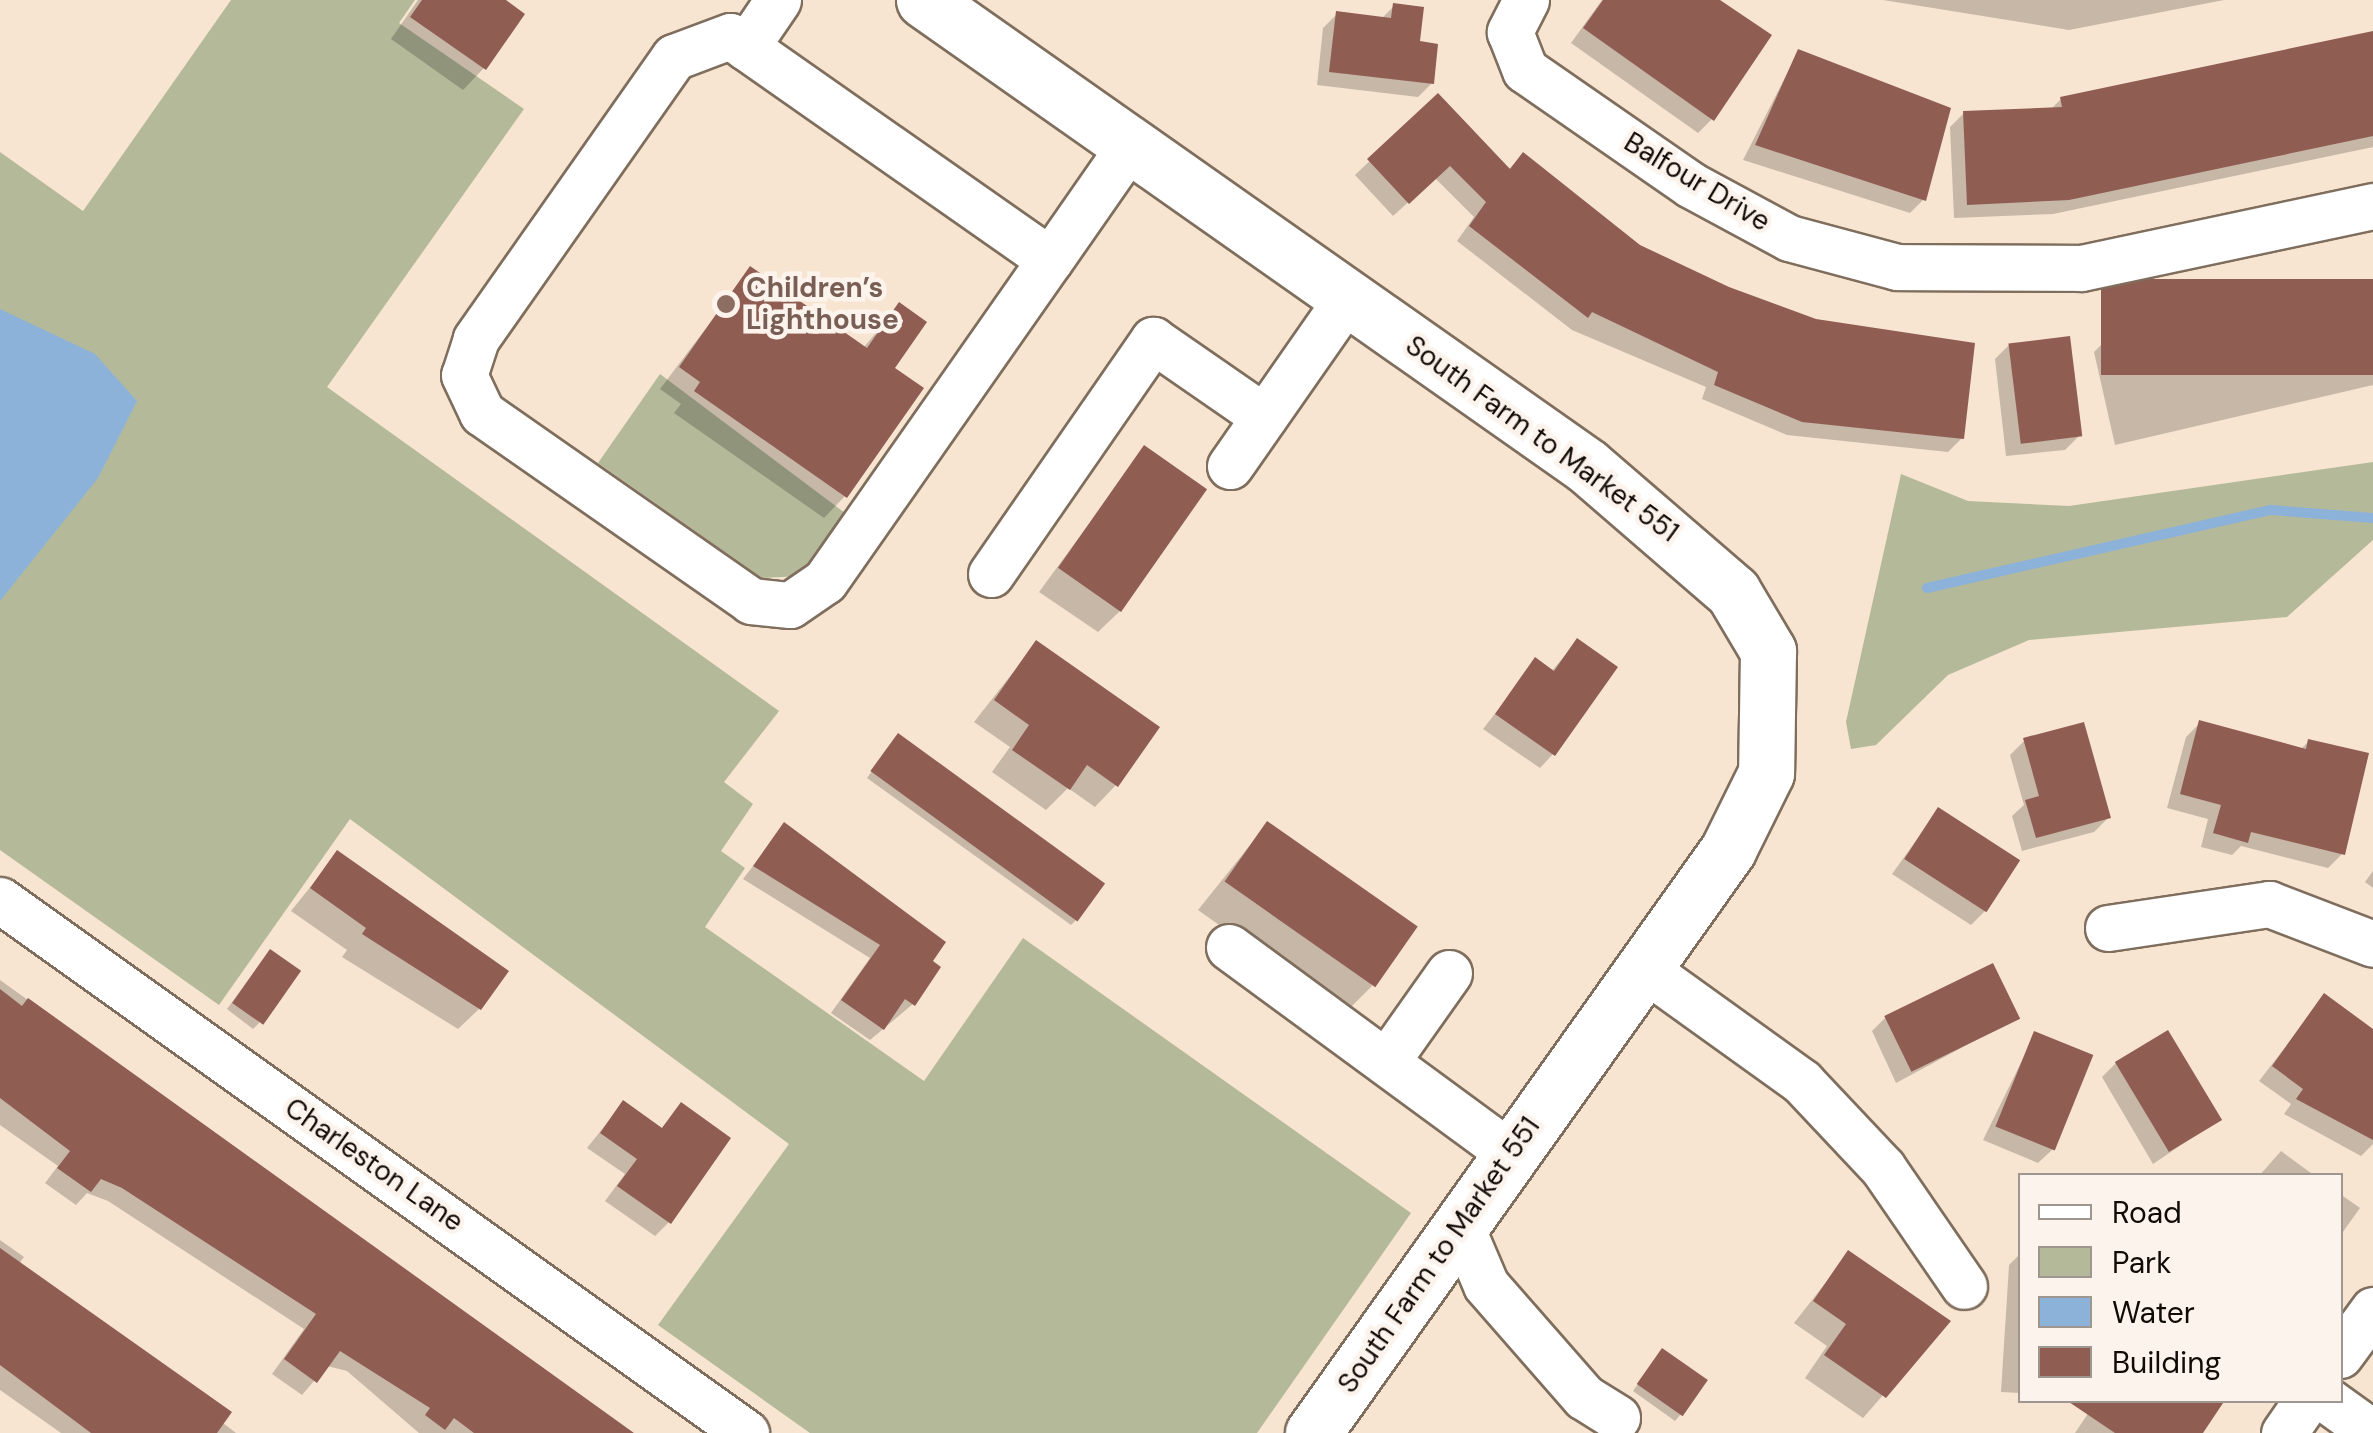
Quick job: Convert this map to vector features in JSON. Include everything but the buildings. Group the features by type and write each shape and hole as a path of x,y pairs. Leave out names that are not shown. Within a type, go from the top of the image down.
{"main road":[{"name":"South Farm to Market 551","path":"924,0 1348,298 1682,541 1734,592 1768,651 1766,773 1728,850 1313,1433"}],"street":[{"path":"746,47 778,0"},
{"name":"Balfour Drive","path":"1526,0 1510,32 1525,70 1691,185 1790,238 1897,267 2081,268 2373,206"},
{"path":"1050,260 730,36 674,57 476,339 464,375 482,413 752,601 790,605 825,581 1050,260 1130,145"},
{"path":"1230,466 1348,298"},
{"path":"991,574 1153,340 1264,418"},
{"name":"Charleston Lane","path":"0,900 746,1433"},
{"path":"2108,928 2270,904 2373,944"},
{"path":"1229,947 1511,1154"},
{"path":"1645,969 1802,1082 1883,1168 1964,1286"},
{"path":"1386,1062 1449,973"},
{"path":"1460,1224 1486,1286 1584,1397 1617,1418"},
{"path":"2343,1350 2373,1310"},
{"path":"2284,1433 2305,1403"},
{"path":"2331,1403 2373,1432"}],"green space":[{"path":"231,0 415,0 399,23 524,109 327,387 779,711 724,782 753,804 721,851 745,868 705,927 924,1081 1023,938 1411,1213 1257,1433 810,1433 658,1325 789,1144 350,819 219,1005 0,850 0,152 83,211"},
{"path":"660,374 845,513 802,576 762,578 598,463"},
{"path":"2373,462 2373,540 2287,617 2029,640 1948,675 1876,745 1851,749 1846,722 1901,474 1968,501 2069,506"}],"water":[{"path":"0,309 95,354 137,401 98,478 0,601"}],"waterway":[{"path":"1927,588 2271,510 2373,518"}],"place":[{"name":"Children’s Lighthouse","path":"726,304"}]}
